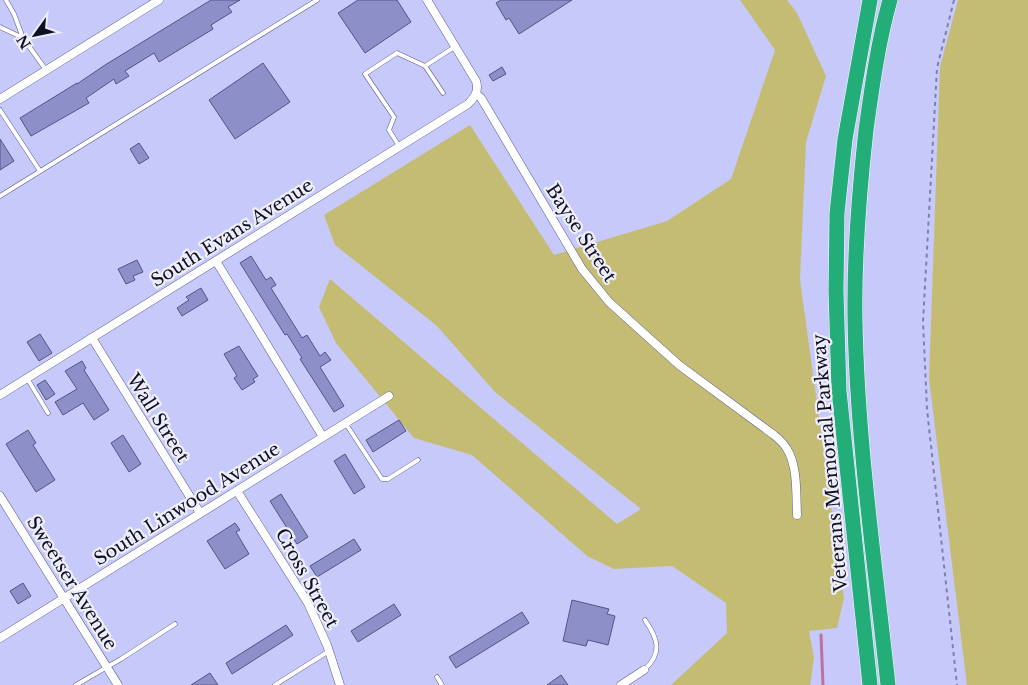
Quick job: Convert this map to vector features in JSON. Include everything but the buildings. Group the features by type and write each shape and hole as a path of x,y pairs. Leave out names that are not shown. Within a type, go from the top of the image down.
{"highway":[{"path":"845,139 843,114 846,88 862,0"},
{"name":"Veterans Memorial Parkway","path":"870,0 845,139 837,213 839,391 870,685"},
{"name":"Veterans Memorial Parkway","path":"888,685 862,434 857,360 855,282 857,226 864,152 877,60 890,0"}],"street":[{"path":"0,99 159,0"},
{"name":"Bayse Street","path":"426,0 476,81 478,86 476,94 481,98 582,270 609,302 679,366 784,444 792,458 797,515"},
{"name":"South Evans Avenue","path":"0,395 468,104 476,94"},
{"path":"216,262 323,437"},
{"name":"Wall Street","path":"92,338 200,513"},
{"name":"South Linwood Avenue","path":"0,638 389,396"},
{"name":"Cross Street","path":"238,491 308,603 329,652 340,685"},
{"name":"Sweetser Avenue","path":"0,496 118,685"},
{"path":"626,684 644,670"}],"lane":[{"path":"6,0 14,14 23,38 46,70"},
{"path":"0,196 317,0"},
{"path":"0,27 23,38"},
{"path":"425,66 456,46"},
{"path":"400,147 390,130 394,117 365,74 397,53 425,66 443,93"},
{"path":"0,110 40,172"},
{"path":"27,378 48,413"},
{"path":"346,424 382,480 388,479 418,460"},
{"path":"644,670 656,656 657,645 655,635 645,620"},
{"path":"76,685 175,624"},
{"path":"275,685 329,652"},
{"path":"437,677 442,685"}],"path":[{"path":"954,0 937,68 923,322 927,409 957,685"}],"shaded area":[{"path":"740,0 787,0 797,13 826,76 806,142 800,280 844,598 837,628 809,631 814,658 810,685 671,685 727,633 726,603 672,566 614,569 587,556 472,455 414,438 336,343 319,307 330,279 617,524 641,509 495,392 437,326 335,245 324,215 470,125 554,255 667,221 731,179 775,50"},
{"path":"958,0 1028,0 1028,685 967,685 929,379 940,67"}],"waterway":[{"path":"821,635 823,685"}]}
